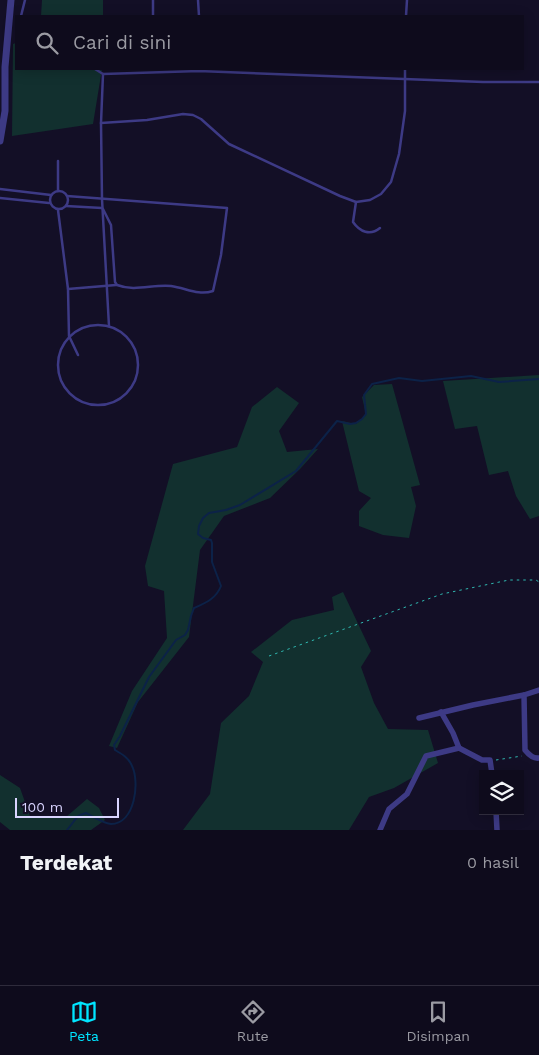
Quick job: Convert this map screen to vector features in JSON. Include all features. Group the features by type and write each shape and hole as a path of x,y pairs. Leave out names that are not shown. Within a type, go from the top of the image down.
{"street":[{"path":"0,141 5,111 2,67 10,0"},
{"path":"419,718 539,690"},
{"path":"524,695 525,750 528,755 539,758"},
{"path":"441,712 454,733 459,748"},
{"path":"380,830 389,809 407,794 426,756 459,748 482,760 490,760 491,770"},
{"path":"496,815 497,830"}],"lane":[{"path":"21,15 25,0"},
{"path":"153,0 153,15"},
{"path":"198,0 198,15"},
{"path":"406,15 407,0"},
{"path":"97,70 103,74 199,70 405,79 539,82"},
{"path":"101,123 147,120 183,114 193,115 201,119 229,144 356,202 370,200 381,194 391,182 399,154 406,111 405,70"},
{"path":"103,74 101,123 102,208 109,326"},
{"path":"58,161 58,191"},
{"path":"0,189 51,195 58,191 65,193 67,196 227,208 221,254 213,291 191,292 172,286 125,288 117,285 68,289"},
{"path":"51,195 50,203 52,207 58,210"},
{"path":"66,206 67,196"},
{"path":"0,198 50,203"},
{"path":"356,202 353,222 356,227 363,232 370,233 376,232 380,228"},
{"path":"58,210 66,206 102,208"},
{"path":"102,208 111,225 115,282 117,285"},
{"path":"58,210 68,289 69,336 78,354"},
{"path":"105,246 113,246"},
{"path":"98,324 109,326 124,334 129,340 134,347 139,363 138,372 132,388 120,400 113,404 96,406 80,401 67,390 59,375 58,358 69,336 73,332 98,324"}],"path":[{"path":"269,656 442,594 509,580 536,580 539,582"},
{"path":"490,760 528,755"}],"green space":[{"path":"42,0 103,0 103,15 41,15"},
{"path":"15,43 15,70 102,70 93,124 12,136 13,44"},
{"path":"539,375 539,516 530,519 516,496 508,471 489,475 477,426 455,429 443,381"},
{"path":"392,384 420,485 411,487 416,506 409,538 383,535 359,526 359,511 371,498 359,491 342,421 356,424 366,415 362,397 374,385"},
{"path":"277,387 299,403 279,431 287,452 318,449 270,498 224,516 200,550 189,637 138,702 117,748 109,746 132,691 167,638 164,591 148,586 145,566 173,464 237,447 252,407"},
{"path":"343,592 371,651 361,667 374,703 388,729 428,730 438,763 394,788 369,797 349,830 183,830 210,794 221,723 249,696 263,662 251,652 292,620 334,610 332,597"},
{"path":"0,775 20,788 30,816 66,817 87,799 99,808 105,820 91,830 10,830 0,822"}],"waterway":[{"path":"67,830 78,816 86,813 111,824 119,822 126,817 134,801 135,782 132,766 123,755 115,750 114,745 149,677 176,640 185,635 188,630 194,608 213,597 221,586 212,562 211,540 203,538 198,534 203,518 209,513 240,505 296,471 337,421 350,424 362,419 366,414 364,395 372,384 399,378 422,381 471,376 499,382 539,379"}]}
